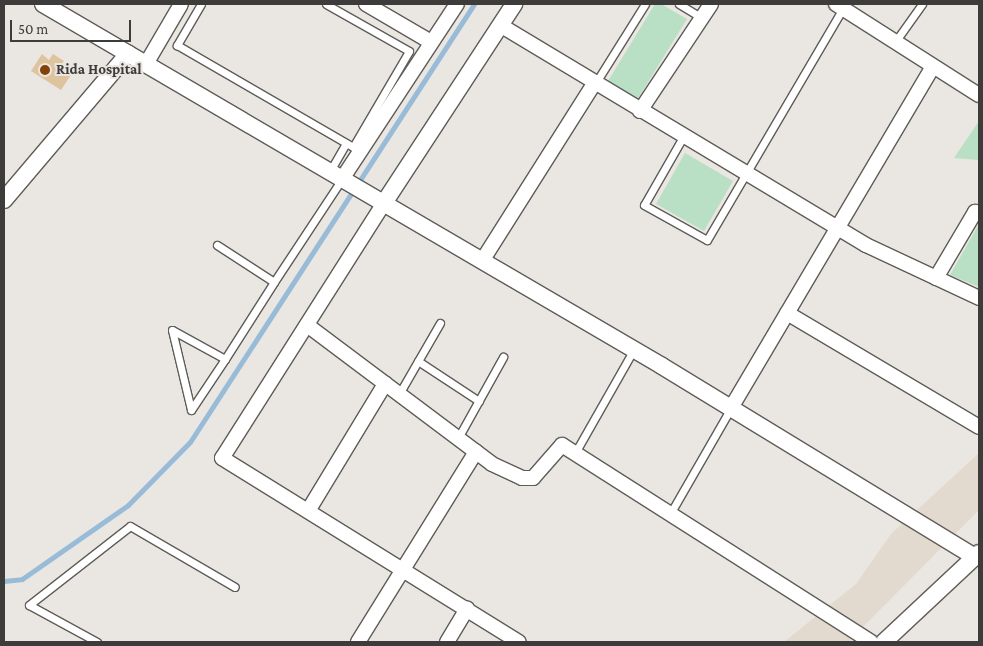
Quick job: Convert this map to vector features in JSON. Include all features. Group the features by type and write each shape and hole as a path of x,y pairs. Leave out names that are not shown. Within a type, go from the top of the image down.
{"street":[{"path":"43,4 634,350 978,557 884,642"},
{"path":"146,64 181,4"},
{"path":"345,181 457,4"},
{"path":"514,4 384,203 222,458 519,642"},
{"path":"640,111 711,4"},
{"path":"372,5 432,42"},
{"path":"839,6 979,95"},
{"path":"500,25 594,84 838,228 979,298"},
{"path":"4,200 128,54"},
{"path":"731,408 933,67"},
{"path":"482,261 594,84"},
{"path":"936,278 975,212 979,213"},
{"path":"787,313 979,427"},
{"path":"307,325 492,464 522,478 533,478 562,445 872,642"},
{"path":"308,511 385,384"},
{"path":"358,642 476,452"},
{"path":"446,642 467,609"}],"lane":[{"path":"200,4 176,45 353,147 409,51 326,4"},
{"path":"594,84 645,4"},
{"path":"679,4 702,18"},
{"path":"895,42 922,4"},
{"path":"683,137 644,205 707,240 839,6"},
{"path":"225,359 172,330 191,410 225,359 274,282 345,181 346,142"},
{"path":"217,245 274,282"},
{"path":"399,394 440,323"},
{"path":"575,453 634,350"},
{"path":"458,438 503,357"},
{"path":"418,361 478,401"},
{"path":"670,514 731,408"},
{"path":"97,642 29,605 130,526 235,587"}],"shaded area":[{"path":"979,453 979,510 848,642 784,642 856,584 891,534"}],"green space":[{"path":"655,4 661,4 687,19 637,100 608,81"},
{"path":"979,121 979,160 954,158"},
{"path":"685,153 733,181 704,231 656,204"},
{"path":"979,224 979,287 950,275"}],"building":[{"path":"42,54 49,60 53,54 64,61 61,65 73,72 61,90 31,71"}],"waterway":[{"path":"4,581 22,579 128,505 190,442 474,4"}],"place":[{"name":"Rida Hospital","path":"45,70"}]}
